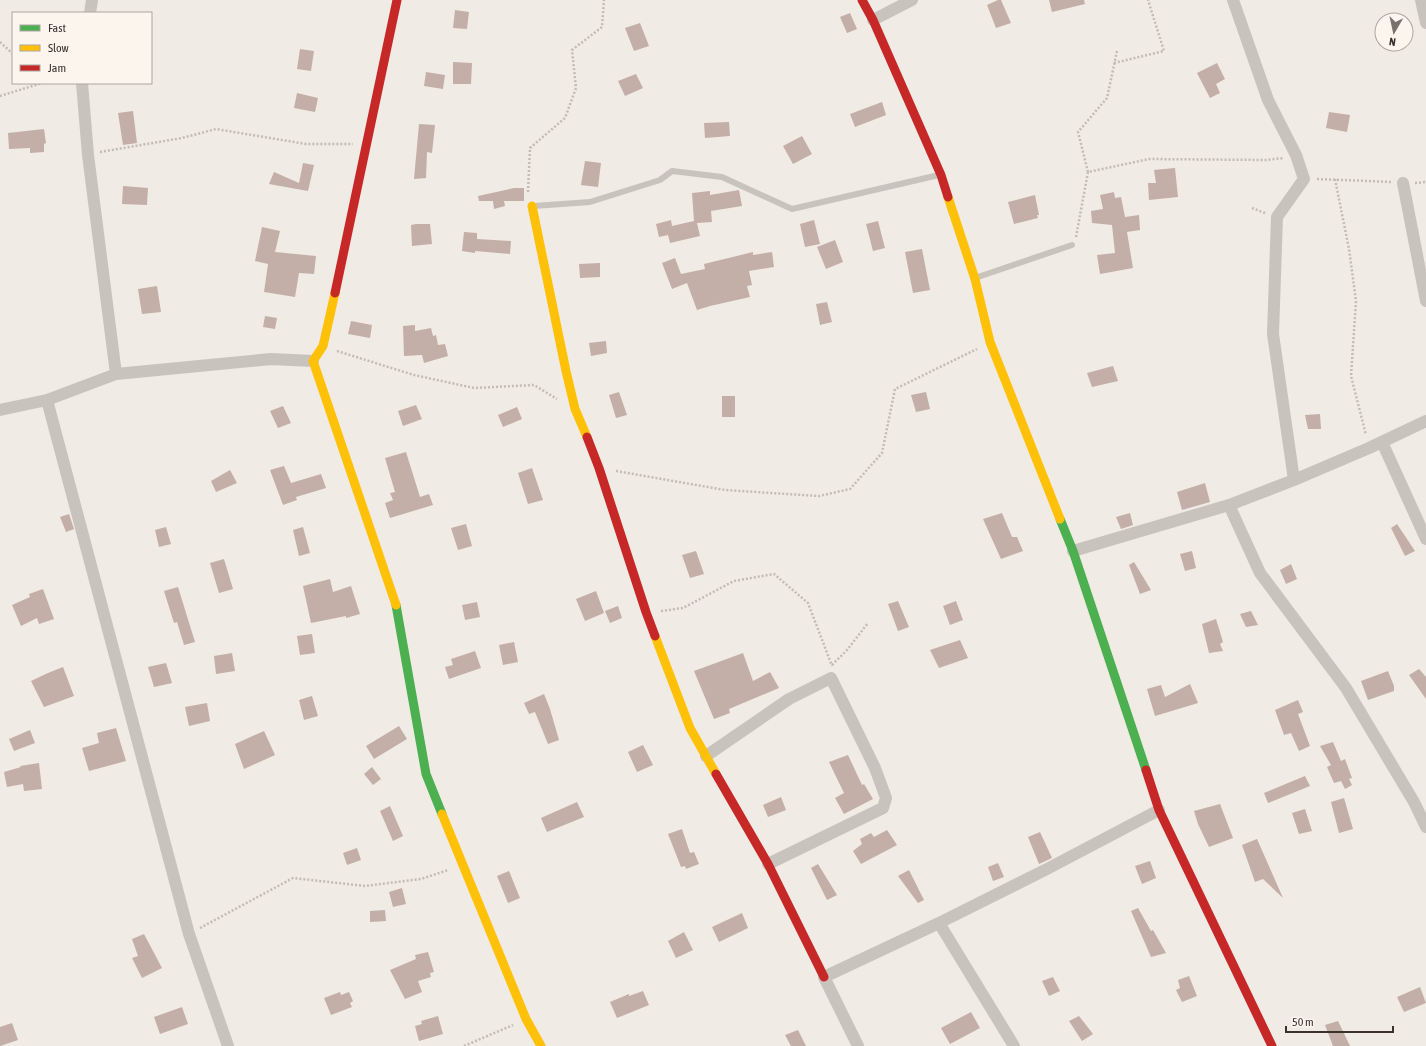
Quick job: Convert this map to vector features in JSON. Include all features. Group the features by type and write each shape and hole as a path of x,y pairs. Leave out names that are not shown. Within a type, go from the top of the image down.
{"street":[{"path":"90,12 92,0"},
{"path":"313,361 323,346 397,0"},
{"path":"862,0 873,20 941,175 975,279 990,342 1073,551 1159,810 1272,1046"},
{"path":"873,20 912,0"},
{"path":"1233,0 1268,100 1296,155 1304,179 1276,217 1272,334 1294,480"},
{"path":"1421,0 1426,23"},
{"path":"82,84 88,155 116,374"},
{"path":"1403,183 1426,301"},
{"path":"532,206 575,409 599,468 646,612 690,728 768,864 858,1046"},
{"path":"0,410 47,400 116,374 271,359 313,361"},
{"path":"313,361 398,610 426,774 526,1019 541,1046"},
{"path":"47,400 189,934 228,1046"},
{"path":"1073,551 1229,505 1294,480 1369,448 1426,421"},
{"path":"1382,442 1426,539"},
{"path":"1229,505 1260,573 1346,688 1414,802 1426,826"},
{"path":"706,756 789,699 831,678 875,768 886,798 882,808 768,864"},
{"path":"824,977 939,923 1159,810"},
{"path":"939,923 1014,1046"}],"lane":[{"path":"532,206 590,202 660,180 672,171 722,177 792,209 941,175"},
{"path":"975,279 1072,245"}],"path":[{"path":"532,206 528,194 530,148 565,118 576,88 572,50 602,27 604,0"},
{"path":"1114,63 1164,51 1148,0"},
{"path":"0,42 12,53"},
{"path":"1072,245 1076,235 1088,172 1078,132 1106,98 1117,51"},
{"path":"0,96 33,84"},
{"path":"88,155 182,138 216,129 306,144 367,144"},
{"path":"1088,172 1149,159 1266,160 1296,155"},
{"path":"1304,179 1335,179 1403,183 1426,182"},
{"path":"1335,179 1349,249 1356,301 1351,376 1369,448"},
{"path":"599,468 726,490 819,496 850,489 882,453 895,389 990,342"},
{"path":"323,346 414,375 474,388 534,385 575,409"},
{"path":"646,612 683,608 734,581 774,574 808,603 832,665 831,678"},
{"path":"832,665 847,650 868,623"},
{"path":"189,934 293,878 366,886 421,879 462,865"},
{"path":"464,1046 526,1019"}],"building":[{"path":"1001,0 1011,23 996,28 987,5"},
{"path":"1049,0 1084,0 1085,4 1052,12"},
{"path":"455,10 469,12 467,29 453,28"},
{"path":"850,13 857,29 847,33 840,17"},
{"path":"640,23 649,46 634,51 625,28"},
{"path":"300,49 314,51 311,71 297,69"},
{"path":"453,62 472,63 471,84 453,84"},
{"path":"1217,63 1225,79 1216,84 1220,93 1210,98 1197,73"},
{"path":"426,72 445,75 443,89 424,86"},
{"path":"636,74 643,88 625,96 618,81"},
{"path":"297,93 318,98 315,112 294,108"},
{"path":"882,102 886,115 855,127 850,114"},
{"path":"133,111 137,143 123,145 118,113"},
{"path":"1329,112 1350,115 1347,132 1326,128"},
{"path":"729,122 730,136 705,138 704,123"},
{"path":"419,124 435,125 432,153 427,152 426,178 414,179"},
{"path":"44,129 46,143 44,144 44,152 30,153 30,148 9,149 8,133"},
{"path":"802,136 812,154 793,164 783,146"},
{"path":"585,161 601,163 598,187 581,185"},
{"path":"303,163 314,165 308,191 269,184 274,172 299,183"},
{"path":"1175,168 1178,197 1149,200 1148,183 1156,183 1154,170"},
{"path":"123,186 148,188 147,205 122,204"},
{"path":"514,188 524,188 524,201 504,201 505,206 494,209 493,201 479,201 478,196"},
{"path":"739,190 742,206 711,211 712,222 697,223 700,236 670,243 668,235 659,237 656,224 671,220 672,226 694,221 692,193 710,191 710,195"},
{"path":"1114,192 1115,198 1121,197 1125,217 1139,215 1140,230 1127,232 1133,268 1100,274 1097,255 1115,253 1112,225 1092,223 1091,211 1103,209 1100,195"},
{"path":"1035,195 1039,215 1037,215 1038,218 1014,224 1008,202"},
{"path":"814,220 820,244 805,247 800,224"},
{"path":"878,221 885,248 873,251 866,224"},
{"path":"430,224 432,244 412,246 411,225"},
{"path":"262,227 280,231 275,252 316,256 314,274 299,273 295,297 264,292 268,264 255,261"},
{"path":"464,232 477,233 477,239 511,241 510,254 462,251"},
{"path":"835,240 843,262 826,269 817,247"},
{"path":"922,249 930,290 913,293 905,252"},
{"path":"753,252 753,255 772,252 774,267 749,271 752,285 747,286 750,297 697,310 687,283 672,289 662,263 675,258 681,274 705,269 704,264"},
{"path":"600,263 600,277 580,278 579,264"},
{"path":"157,286 161,312 142,314 138,289"},
{"path":"827,302 832,322 820,325 816,304"},
{"path":"265,316 277,318 275,329 263,327"},
{"path":"351,321 372,325 370,338 348,334"},
{"path":"415,325 415,331 431,328 433,336 436,335 438,345 445,344 448,356 424,363 422,355 404,356 403,326"},
{"path":"606,341 607,353 591,356 589,343"},
{"path":"1113,366 1118,381 1092,387 1087,373"},
{"path":"619,392 627,415 616,418 609,395"},
{"path":"926,392 930,409 916,412 911,395"},
{"path":"722,396 735,396 735,417 722,417"},
{"path":"416,405 422,419 403,426 398,411"},
{"path":"283,406 291,423 278,428 270,411"},
{"path":"517,407 522,419 503,427 498,415"},
{"path":"1320,414 1321,429 1308,429 1305,415"},
{"path":"406,452 420,497 429,494 433,505 390,518 385,503 393,500 390,493 395,492 385,458"},
{"path":"284,466 291,483 321,474 326,488 296,497 297,500 283,505 270,470"},
{"path":"532,468 543,500 528,504 518,473"},
{"path":"230,470 237,483 216,492 211,481"},
{"path":"1205,483 1210,502 1182,510 1177,492"},
{"path":"1002,513 1012,537 1017,537 1023,551 1001,559 983,519"},
{"path":"1130,513 1133,525 1121,529 1116,517"},
{"path":"69,514 74,529 66,532 60,517"},
{"path":"466,524 472,546 458,550 451,528"},
{"path":"1397,524 1415,551 1405,556 1391,528"},
{"path":"166,527 171,544 159,547 155,530"},
{"path":"303,527 310,553 299,556 293,530"},
{"path":"696,551 704,574 690,578 682,555"},
{"path":"1192,551 1196,568 1185,571 1180,554"},
{"path":"224,559 233,589 219,593 210,563"},
{"path":"1134,562 1151,590 1140,594 1129,565"},
{"path":"1291,564 1297,579 1286,584 1280,570"},
{"path":"330,579 333,592 351,586 360,614 346,618 346,616 311,623 303,586"},
{"path":"178,587 195,642 184,645 177,622 174,623 164,591"},
{"path":"43,589 54,619 39,624 37,618 21,626 12,605 30,597 29,594"},
{"path":"596,591 604,613 585,621 576,599"},
{"path":"898,601 909,627 898,631 888,604"},
{"path":"956,601 963,620 950,625 943,606"},
{"path":"477,602 480,617 465,620 462,605"},
{"path":"618,606 622,618 610,623 605,611"},
{"path":"1251,611 1258,625 1246,627 1240,614"},
{"path":"1216,619 1223,642 1220,644 1223,651 1209,653 1202,624"},
{"path":"312,634 315,653 300,655 297,636"},
{"path":"960,640 968,658 939,668 930,650"},
{"path":"514,642 518,662 503,665 499,645"},
{"path":"475,651 481,668 449,679 445,667 453,665 451,659"},
{"path":"232,653 235,671 216,674 214,656"},
{"path":"743,653 753,681 770,672 779,688 729,709 730,713 714,719 694,671"},
{"path":"166,663 172,683 154,687 148,667"},
{"path":"63,667 74,696 44,707 31,681"},
{"path":"1419,669 1426,677 1426,699 1409,675"},
{"path":"1388,671 1394,686 1394,691 1368,700 1361,681"},
{"path":"1190,684 1198,703 1155,716 1147,689 1161,685 1165,697"},
{"path":"544,694 559,740 548,744 535,712 529,714 524,703"},
{"path":"312,696 318,716 304,720 299,700"},
{"path":"1298,700 1303,712 1298,714 1310,746 1299,751 1291,733 1284,735 1275,710"},
{"path":"207,703 210,721 189,726 185,707"},
{"path":"399,726 407,739 374,759 366,746"},
{"path":"116,728 126,761 89,771 82,748 99,743 97,733"},
{"path":"30,730 35,743 14,751 9,739"},
{"path":"264,731 275,755 244,769 235,744"},
{"path":"1333,742 1341,761 1345,759 1352,778 1349,779 1352,785 1345,789 1341,781 1334,783 1327,767 1331,765 1320,746"},
{"path":"643,745 653,765 637,772 628,752"},
{"path":"848,755 862,785 864,784 873,799 844,814 835,798 844,793 829,762"},
{"path":"39,763 42,789 24,791 23,784 7,787 4,772 21,767 20,766"},
{"path":"372,767 381,779 373,785 364,774"},
{"path":"1305,776 1310,786 1268,803 1264,793"},
{"path":"781,797 786,810 768,817 763,805"},
{"path":"1344,798 1353,829 1339,833 1331,802"},
{"path":"577,802 584,817 547,832 541,818"},
{"path":"1220,804 1233,838 1209,847 1198,824 1194,811"},
{"path":"390,806 403,836 393,841 380,811"},
{"path":"1305,809 1312,831 1299,834 1292,813"},
{"path":"682,829 690,853 694,852 699,864 686,869 685,866 681,867 668,834"},
{"path":"887,830 897,845 861,864 853,851 862,844 860,839 871,833 874,837"},
{"path":"1040,832 1052,858 1039,864 1028,837"},
{"path":"1257,839 1283,898 1263,879 1255,882 1242,845"},
{"path":"357,848 361,860 347,865 343,853"},
{"path":"1150,861 1156,878 1142,884 1135,866"},
{"path":"998,863 1004,877 993,881 988,867"},
{"path":"818,864 837,895 827,900 811,868"},
{"path":"909,870 924,900 918,903 898,876"},
{"path":"509,871 520,898 508,903 497,876"},
{"path":"402,888 406,904 393,907 389,892"},
{"path":"1138,908 1166,953 1151,957 1131,911"},
{"path":"385,910 386,921 370,922 370,911"},
{"path":"742,913 748,928 719,942 712,927"},
{"path":"684,932 693,950 676,958 668,941"},
{"path":"144,934 162,968 142,978 132,958 138,956 132,939"},
{"path":"428,952 434,972 430,973 431,977 418,981 422,992 405,999 390,970 416,959 415,955"},
{"path":"1189,976 1197,996 1182,1002 1176,990 1180,988 1178,980"},
{"path":"1053,977 1060,991 1049,996 1042,981"},
{"path":"1420,987 1426,1003 1404,1012 1397,997"},
{"path":"643,991 649,1005 617,1018 610,1002 629,994 629,996"},
{"path":"340,992 341,995 349,992 353,1001 350,1003 352,1007 331,1015 324,998"},
{"path":"182,1007 188,1024 160,1034 154,1017"},
{"path":"971,1012 980,1028 950,1044 941,1028"},
{"path":"438,1016 443,1034 419,1041 415,1026 422,1024 421,1021"},
{"path":"1079,1016 1093,1034 1082,1041 1069,1021"},
{"path":"1338,1021 1350,1046 1333,1046 1325,1025"},
{"path":"12,1023 18,1040 0,1046 0,1027"},
{"path":"798,1030 806,1046 791,1046 785,1035"}],"traffic: fast":[{"path":"1060,519 1073,551 1146,770"},
{"path":"396,605 426,774 442,814"}],"traffic: slow":[{"path":"948,197 975,279 990,342 1060,519"},
{"path":"532,206 575,409 587,437"},
{"path":"335,293 323,346 313,361 396,605"},
{"path":"655,636 690,728 716,774"},
{"path":"442,814 526,1019 541,1046"}],"traffic: jam":[{"path":"335,293 397,0"},
{"path":"862,0 873,20 941,175 948,197"},
{"path":"587,437 599,468 655,636"},
{"path":"1146,770 1159,810 1272,1046"},
{"path":"716,774 768,864 824,977"}]}
